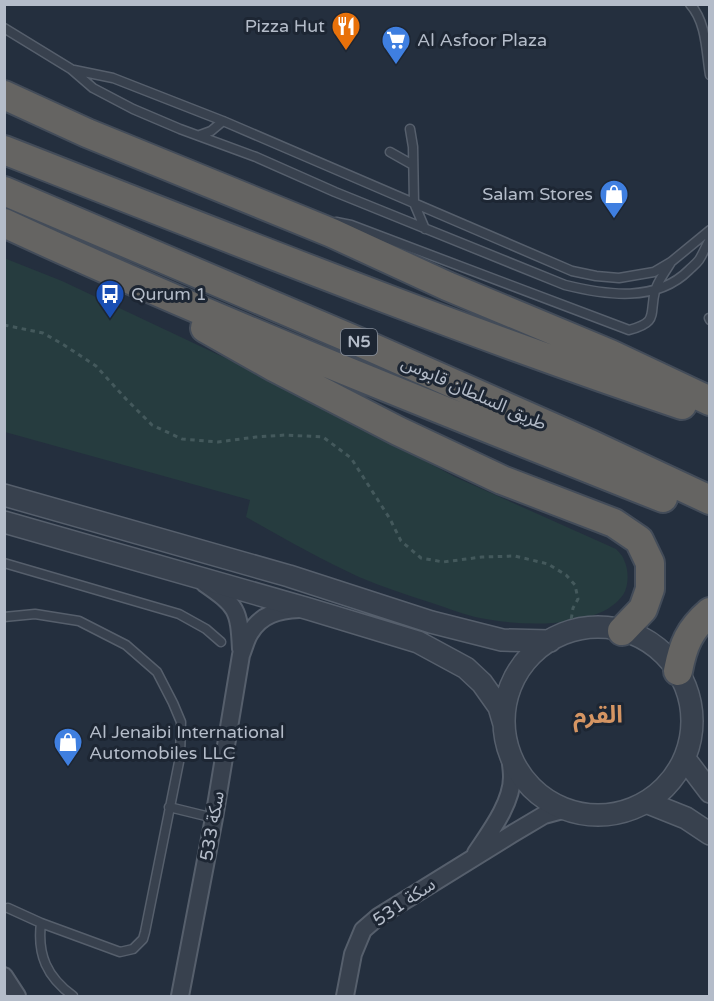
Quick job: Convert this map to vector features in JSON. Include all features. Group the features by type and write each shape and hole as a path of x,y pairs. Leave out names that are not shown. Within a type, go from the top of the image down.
{"highway":[{"path":"4,95 87,133 332,233 447,286 610,354 710,401"},
{"path":"4,150 286,260 584,372 710,414"},
{"name":"طريق السلطان قابوس","path":"4,191 384,353 710,500"},
{"path":"4,224 97,266 437,408 710,516"},
{"path":"97,266 274,367 398,431 502,480 614,524 639,540 650,563 650,589 643,609 622,631"},
{"path":"678,671 682,648 692,631 710,612"}],"street":[{"path":"4,495 289,576 431,622 501,640 559,637"},
{"path":"4,522 190,574 418,642 466,668 482,683 499,707 508,749 517,769 530,786 547,800 566,809 586,814 607,815 627,810 658,794 669,783 685,759 692,723 691,705 678,671 654,645 622,631 597,628 573,631 534,653 511,686 504,725"},
{"name":"سكة 533","path":"180,996 214,818 241,655 240,624 236,611 227,598 190,574"},
{"name":"سكة 533","path":"241,655 250,633 260,621 284,610 309,609"},
{"name":"سكة 531","path":"473,858 494,826 508,797 512,778 508,749"},
{"path":"685,759 710,792"},
{"path":"646,802 686,818 710,834"},
{"name":"سكة 531","path":"345,996 353,954 363,930 378,917 544,815 566,809"},
{"path":"4,976 17,996"}],"lane":[{"path":"690,4 700,18 707,45 710,75"},
{"path":"4,28 71,69 93,88 132,109 256,157 335,192 565,285 588,291 636,294 661,289 682,278 698,261 710,239"},
{"path":"71,69 112,78 223,121 572,272 619,278 654,272 671,262 710,230"},
{"path":"200,135 211,131 223,121"},
{"path":"410,129 413,147 414,203 425,229"},
{"path":"390,152 413,165"},
{"path":"254,202 319,218"},
{"path":"330,220 351,225 629,330 641,327 650,320 655,290 671,262"},
{"path":"4,563 179,614 206,629 221,642"},
{"path":"4,616 35,614 79,621 126,645 157,672 181,722 180,757 145,932 139,944 120,952 41,923 8,908"},
{"path":"169,807 214,818"},
{"path":"41,923 40,945 45,966 57,983 73,996"}],"path":[{"path":"4,325 43,333 64,345 96,366 152,424 182,439 218,442 286,435 323,436 351,458 390,519 401,541 421,558 443,561 515,556 548,564 566,575 575,585 578,599 559,637"}],"green space":[{"path":"4,258 62,281 291,389 455,477 616,549 623,557 627,568 628,578 623,595 602,612 564,622 516,623 474,617 377,584 316,556 246,517 250,500 5,432"}],"place":[{"name":"Pizza Hut","path":"346,52"},
{"name":"Al Asfoor Plaza","path":"396,66"},
{"name":"Salam Stores","path":"614,220"},
{"name":"Qurum 1","path":"110,320"},
{"name":"Al Jenaibi International Automobiles LLC","path":"68,768"}],"district":[{"name":"القرم","path":"598,715"}]}
